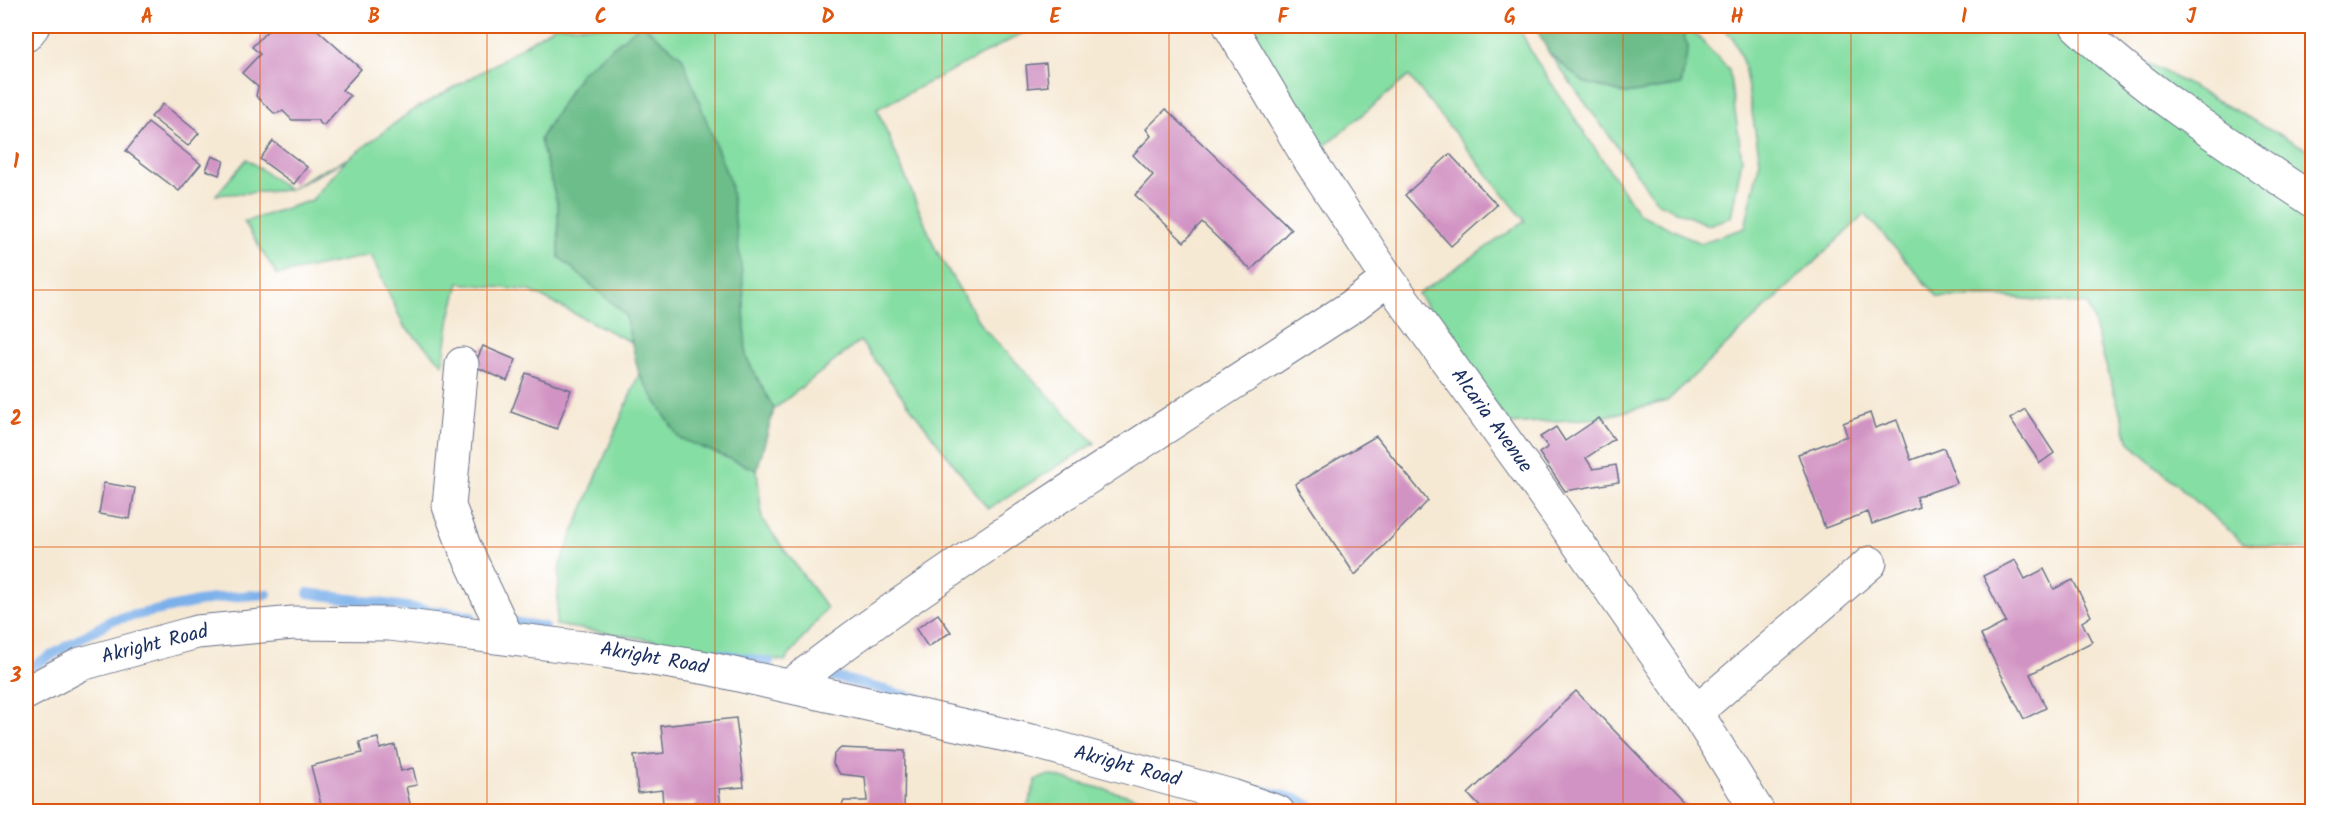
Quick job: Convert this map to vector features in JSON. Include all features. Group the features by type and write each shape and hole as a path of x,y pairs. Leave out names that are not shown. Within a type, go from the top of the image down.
{"street":[{"path":"26,35 33,26"},
{"name":"Alcaria Avenue","path":"1230,26 1311,162 1388,279 1543,493 1696,712 1758,812"},
{"path":"2077,26 2189,118 2313,200"},
{"path":"790,687 891,610 1045,506 1354,305 1388,279"},
{"path":"462,364 449,506 464,546 507,637"},
{"path":"1696,712 1870,563"},
{"name":"Akright Road","path":"26,693 81,664 197,632 293,623 390,624 507,637 707,668 1032,741 1221,793 1278,812"}],"green space":[{"path":"555,26 639,26 581,73 540,139 558,206 559,257 625,314 631,342 530,291 459,283 450,317 443,364 404,326 371,255 277,275 244,222 312,200 347,159 289,190 313,175 349,158 410,112 489,68"},
{"path":"639,26 644,26 682,57 730,182 743,280 746,357 774,409 757,470 679,438 639,374 625,314 559,257 558,206 540,139 581,73"},
{"path":"644,26 1037,26 877,109 936,250 982,327 1095,443 988,509 860,341 774,409 746,357 743,280 682,57"},
{"path":"1243,26 1518,26 1534,57 1638,213 1700,243 1745,228 1760,160 1744,65 1733,38 1721,26 2095,26 2111,43 2312,152 2312,551 2243,543 2129,442 2088,305 2005,297 1938,297 1865,214 1667,401 1599,418 1509,424 1418,294 1525,221 1409,76 1316,153"},
{"path":"1535,26 1680,26 1688,47 1681,85 1626,94 1583,82 1549,53"},
{"path":"1680,26 1688,26 1729,70 1742,159 1731,217 1708,225 1658,203 1549,53 1583,82 1626,94 1681,85 1688,47"},
{"path":"247,159 289,190 216,195"},
{"path":"639,374 679,438 757,470 762,519 827,608 785,661 556,625 560,564"},
{"path":"1049,775 1189,811 1026,811 1036,780"}],"building":[{"path":"272,26 280,28 283,26 313,26 361,69 342,90 350,96 323,126 317,120 292,120 283,111 275,114 256,96 258,87 242,73 260,54 252,47"},
{"path":"1046,63 1048,86 1028,88 1026,65"},
{"path":"163,104 199,133 188,146 151,117"},
{"path":"1166,109 1291,229 1251,270 1202,223 1184,242 1135,195 1153,175 1133,155 1151,136 1146,129"},
{"path":"148,123 201,164 179,191 126,151"},
{"path":"273,141 307,167 294,184 260,159"},
{"path":"1450,154 1497,205 1451,246 1405,195"},
{"path":"212,156 224,161 219,175 206,170"},
{"path":"483,346 516,360 507,381 474,366"},
{"path":"526,373 571,390 557,429 511,412"},
{"path":"2025,409 2054,453 2040,463 2010,419"},
{"path":"1870,413 1875,428 1897,420 1911,460 1944,448 1957,483 1916,497 1919,507 1872,524 1868,512 1825,528 1798,454 1847,436 1843,423"},
{"path":"1599,418 1614,439 1586,458 1593,469 1616,465 1619,482 1565,491 1539,453 1548,447 1540,437 1556,427 1565,441"},
{"path":"1376,436 1428,501 1355,575 1295,484"},
{"path":"104,483 135,488 130,519 99,514"},
{"path":"2015,560 2025,579 2044,569 2054,589 2073,580 2091,616 2082,622 2092,642 2030,674 2046,708 2024,719 1981,635 2006,622 1983,576"},
{"path":"938,614 951,632 928,647 916,629"},
{"path":"1576,691 1693,812 1485,812 1468,794"},
{"path":"736,718 744,787 719,789 721,808 697,811 696,802 663,806 662,790 638,793 634,756 664,753 661,726"},
{"path":"378,738 380,749 395,745 401,771 413,768 417,785 406,787 412,812 323,812 311,766 362,753 359,742"},
{"path":"841,748 905,751 904,812 839,812 844,801 867,801 865,777 840,774 833,764 834,754"}],"waterway":[{"path":"308,593 471,616"},
{"path":"26,670 112,620 217,598 267,594"},
{"path":"506,621 544,627"},
{"path":"713,653 769,662"},
{"path":"828,675 919,699"},
{"path":"1262,790 1300,800 1320,812"}]}
